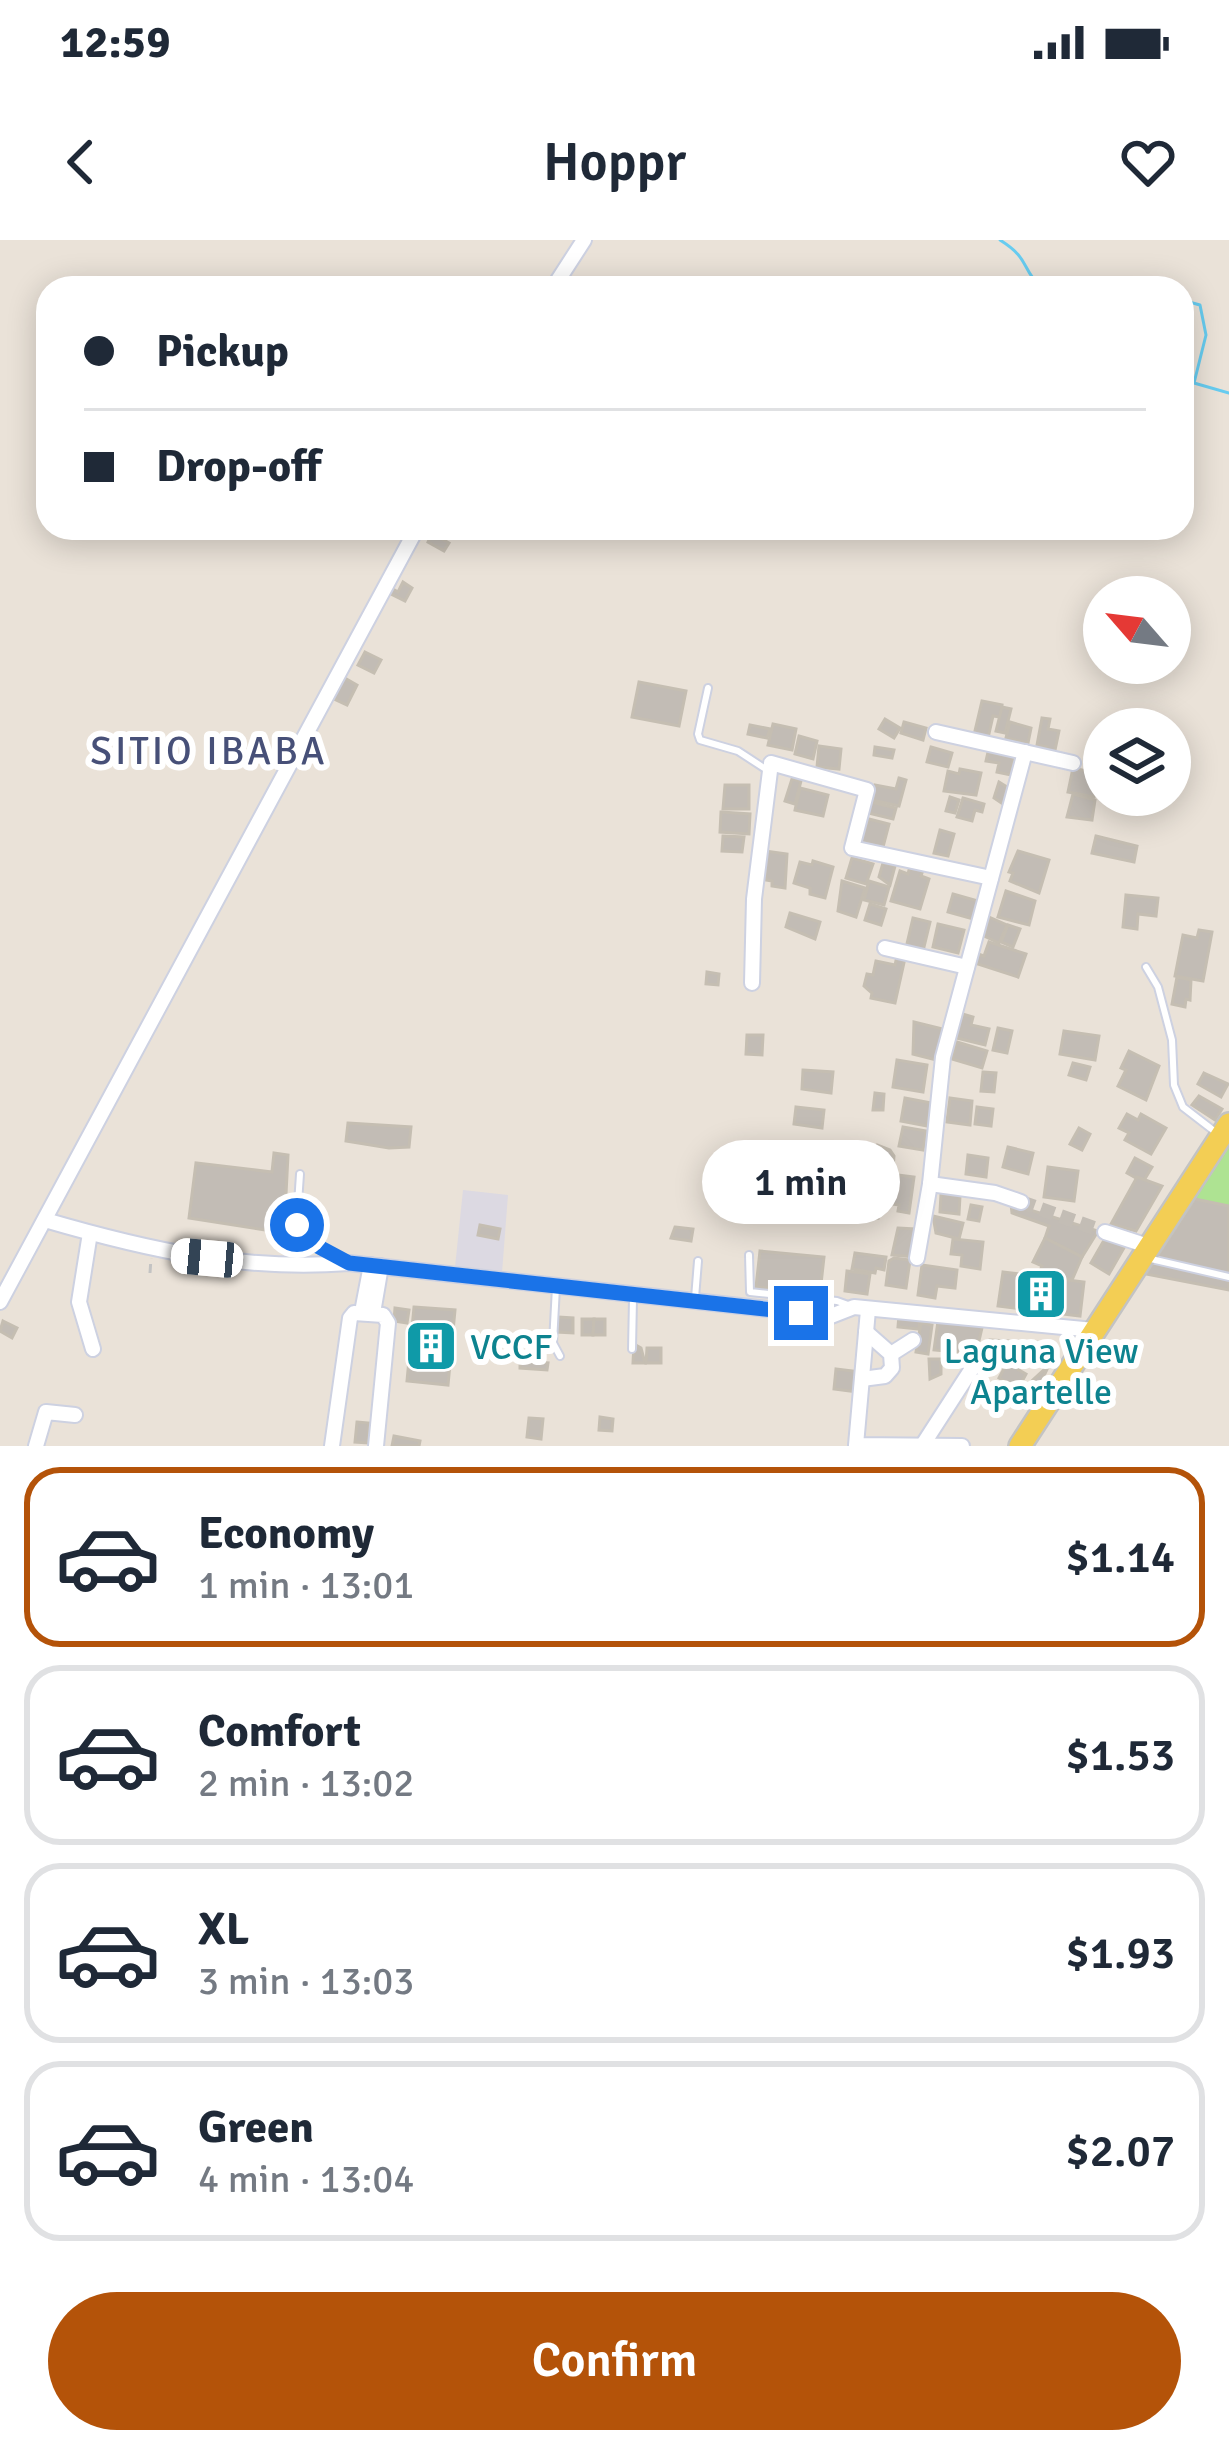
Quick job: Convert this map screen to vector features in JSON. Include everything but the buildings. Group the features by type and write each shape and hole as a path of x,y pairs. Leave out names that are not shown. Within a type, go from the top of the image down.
{"main road":[{"path":"1020,1446 1225,1130"}],"street":[{"path":"561,276 584,240"},
{"path":"0,1302 411,540"},
{"path":"936,732 1072,763"},
{"path":"917,1258 943,1057 1025,752"},
{"path":"752,983 754,899 771,764 868,790 852,848 991,878"},
{"path":"885,948 967,967"},
{"path":"930,1184 995,1193 1021,1202"},
{"path":"45,1220 151,1250 258,1262 349,1263 831,1316 861,1309 920,1311 1094,1330"},
{"path":"1105,1232 1145,1251"},
{"path":"90,1234 79,1302 93,1349"},
{"path":"367,1313 376,1266"},
{"path":"861,1309 866,1332 856,1445 962,1446"},
{"path":"332,1446 354,1313 383,1316 388,1323 376,1446"},
{"path":"862,1379 885,1376 892,1368 891,1354 866,1332"},
{"path":"891,1354 913,1340"},
{"path":"922,1446 982,1353"},
{"path":"36,1446 46,1412 75,1415"}],"lane":[{"path":"708,688 700,740 738,751 770,772"},
{"path":"1146,967 1158,987 1172,1040 1174,1085 1183,1107 1225,1130"},
{"path":"300,1174 297,1225 306,1240 349,1263"},
{"path":"1145,1251 1229,1277"},
{"path":"749,1255 750,1292 837,1301 861,1309"},
{"path":"695,1302 698,1261"},
{"path":"556,1286 553,1343 560,1356"},
{"path":"632,1349 634,1295"}],"path":[{"path":"150,1274 151,1250"}],"shaded area":[{"path":"463,1190 508,1195 502,1273 455,1267"}],"green space":[{"path":"1229,1147 1229,1206 1195,1199"}],"waterway":[{"path":"1000,240 1016,252 1031,276"},
{"path":"1194,303 1200,305 1206,335 1194,383"},
{"path":"1194,383 1229,393"}],"tunnel":[{"path":"1021,1202 1105,1232"}],"place":[{"name":"Laguna View Apartelle","path":"1041,1294"},
{"name":"VCCF","path":"431,1346"}],"district":[{"name":"SITIO IBABA","path":"209,750"}],"route":[{"path":"297,1225 306,1240 349,1263 801,1313"}]}
